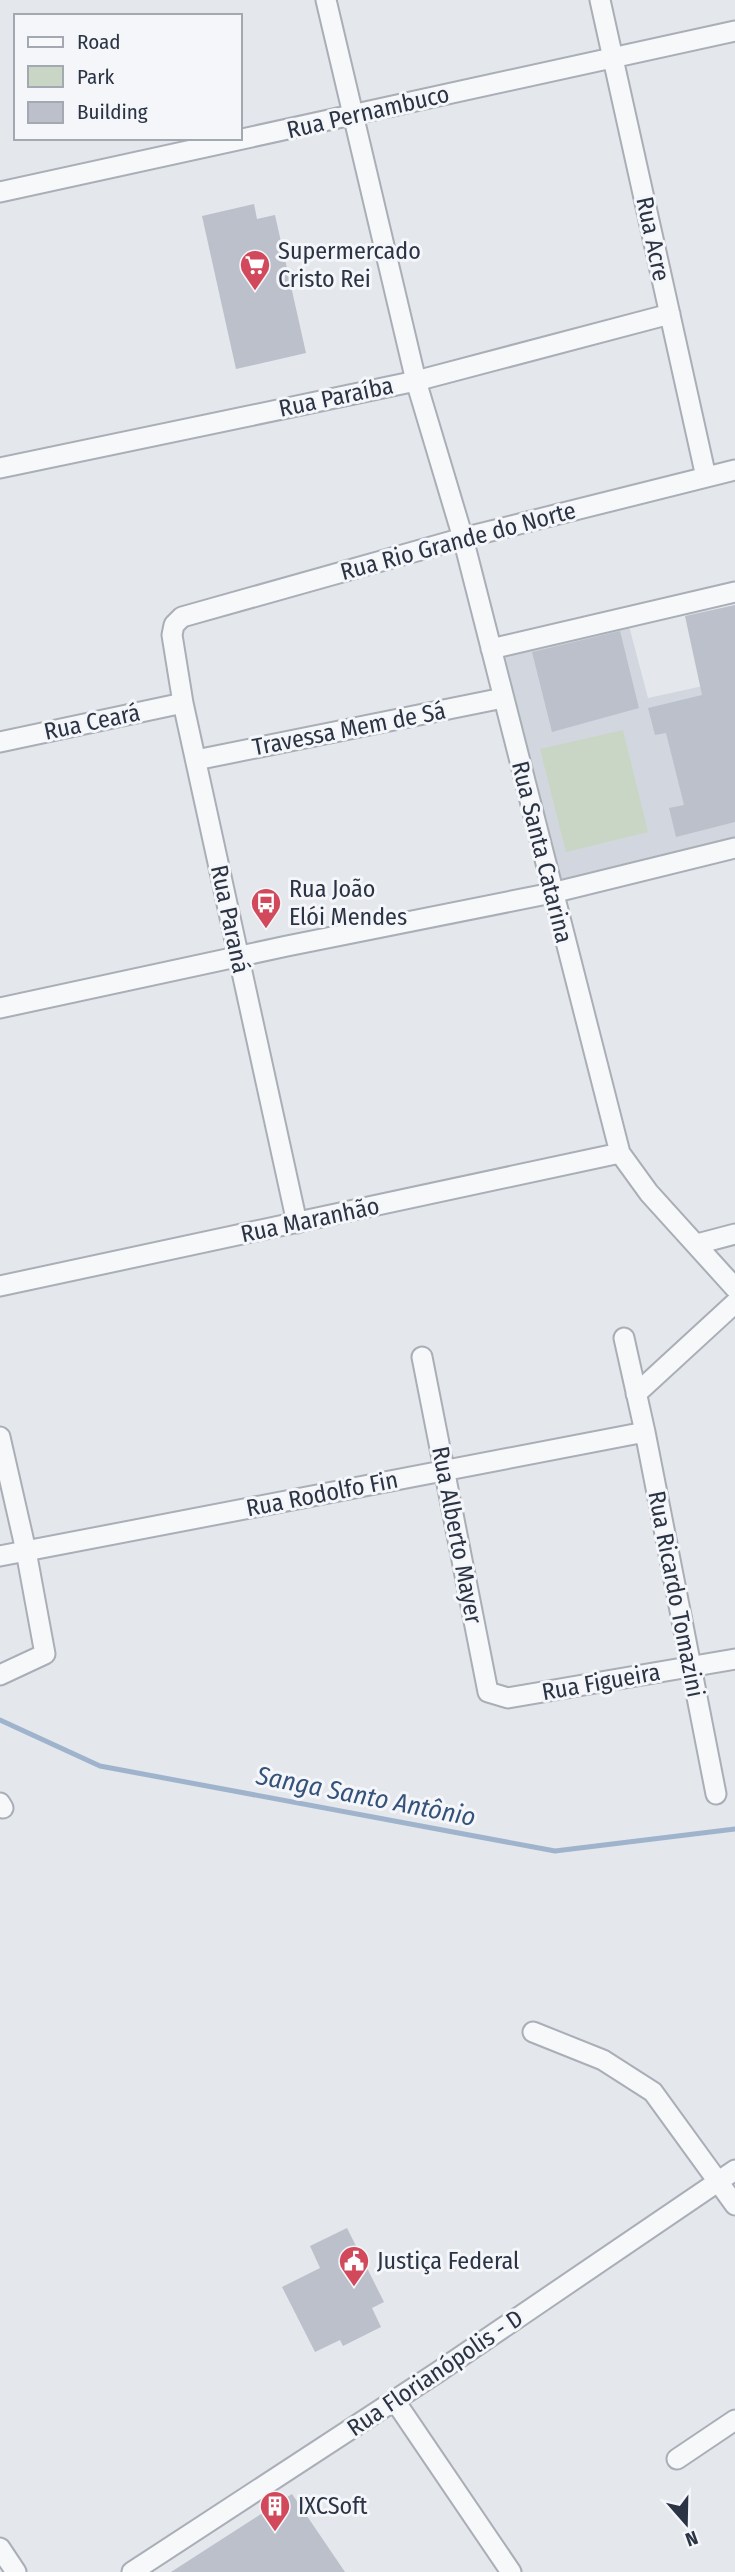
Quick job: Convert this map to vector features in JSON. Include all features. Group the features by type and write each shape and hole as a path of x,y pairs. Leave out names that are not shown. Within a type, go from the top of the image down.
{"street":[{"name":"Rua Santa Catarina","path":"326,0 416,381 463,538 620,1153 649,1193 735,1288"},
{"name":"Rua Acre","path":"600,0 706,477"},
{"name":"Rua Pernambuco","path":"242,139 735,31"},
{"name":"Rua Pernambuco","path":"0,192 238,140"},
{"name":"Rua Paraíba","path":"0,468 416,381 670,314"},
{"name":"Rua Rio Grande do Norte","path":"182,617 463,538 735,470"},
{"path":"491,649 735,592"},
{"name":"Rua Paraná","path":"182,617 174,625 173,635 183,703 297,1223"},
{"name":"Travessa Mem de Sá","path":"196,760 503,698"},
{"name":"Rua Ceará","path":"0,742 183,703"},
{"path":"0,1008 552,892 735,848"},
{"name":"Rua Maranhão","path":"0,1286 620,1153"},
{"path":"697,1244 735,1234"},
{"path":"636,1394 735,1303"},
{"name":"Rua Ricardo Tomazini","path":"624,1338 716,1794"},
{"name":"Rua Alberto Mayer","path":"422,1357 488,1692 508,1698"},
{"name":"Rua Rodolfo Fin","path":"0,1556 645,1432"},
{"path":"0,1437 26,1551 45,1654 0,1675"},
{"name":"Rua Figueira","path":"508,1698 735,1659"},
{"path":"533,2032 603,2060 653,2092 727,2175 735,2205"},
{"name":"Rua Florianópolis - D","path":"132,2572 396,2401 727,2175"},
{"path":"396,2401 511,2572"},
{"path":"677,2459 735,2420"},
{"path":"0,2548 16,2572"}],"shaded area":[{"path":"629,626 648,698 735,679 735,843 559,884 505,655"}],"green space":[{"path":"623,730 648,832 566,852 540,749"}],"building":[{"path":"254,204 257,219 275,215 306,353 236,369 202,216"},
{"path":"735,605 735,822 676,837 669,808 684,805 666,733 655,735 648,708 702,695 685,616"},
{"path":"620,631 639,708 552,732 532,652"},
{"path":"347,2228 384,2302 372,2308 381,2327 343,2346 340,2340 315,2352 282,2287 320,2268 310,2246"},
{"name":"IXCSoft","path":"292,2494 345,2572 171,2572"}],"waterway":[{"name":"Sanga Santo Antônio","path":"0,1720 100,1766 555,1851 735,1829"}],"place":[{"name":"Supermercado Cristo Rei","path":"255,292"},
{"name":"Rua João Elói Mendes","path":"266,930"},
{"name":"Justiça Federal","path":"354,2288"},
{"name":"IXCSoft","path":"275,2533"}]}
